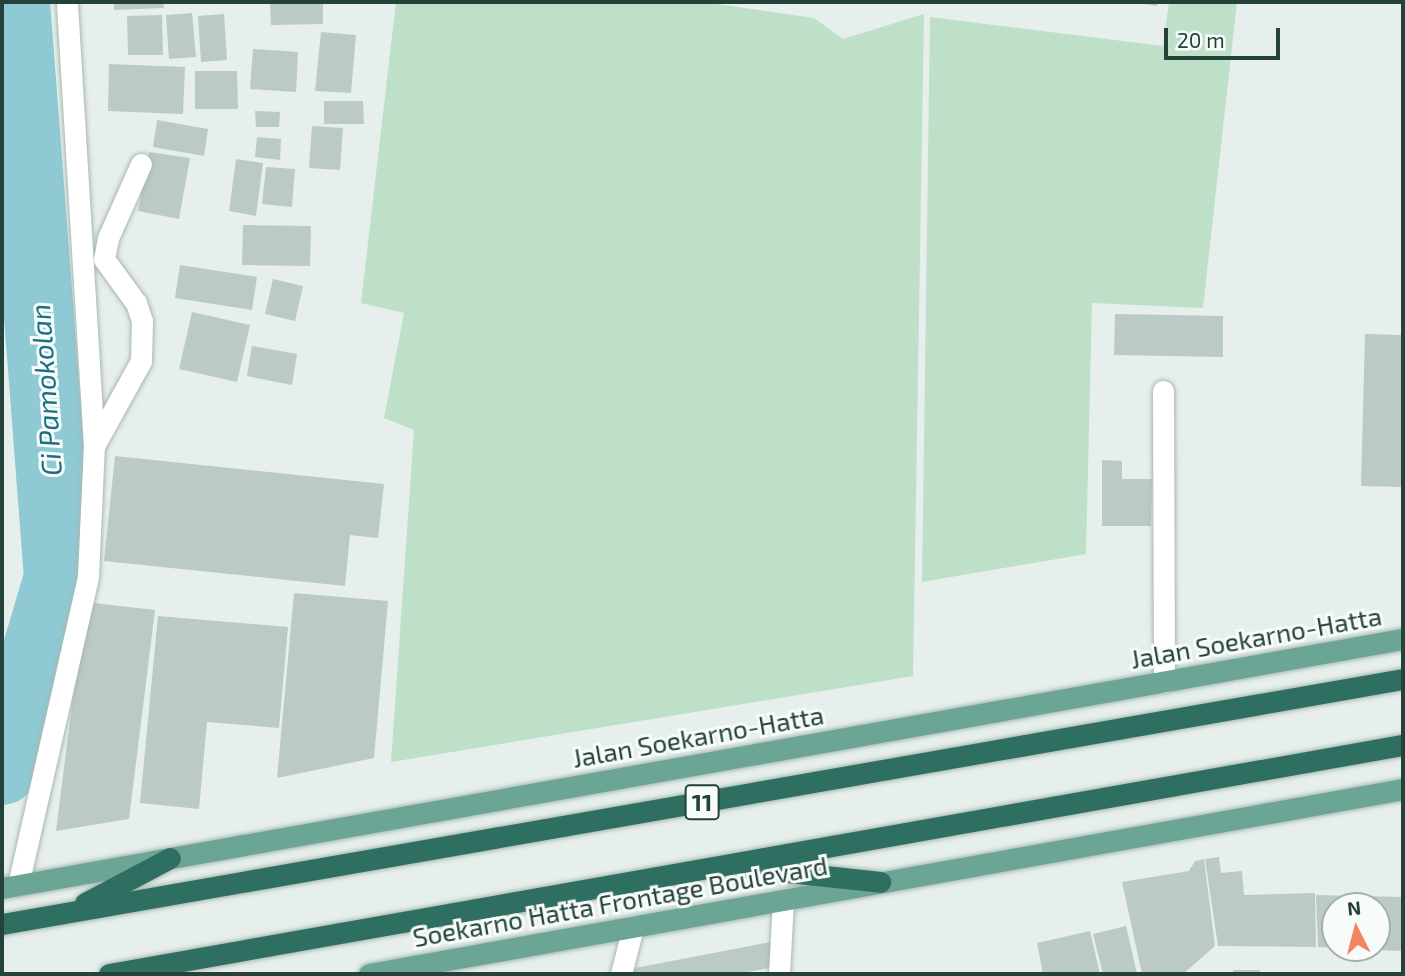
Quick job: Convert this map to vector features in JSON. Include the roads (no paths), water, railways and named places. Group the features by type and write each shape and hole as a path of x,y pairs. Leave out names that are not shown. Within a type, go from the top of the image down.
{"highway":[{"name":"11","path":"2,925 1403,680"},
{"path":"109,974 1403,744"},
{"path":"68,912 170,858"},
{"path":"723,865 880,882"}],"main road":[{"name":"Jalan Soekarno-Hatta","path":"10,886 1403,639"},
{"path":"880,882 1403,789"},
{"name":"Soekarno Hatta Frontage Boulevard","path":"369,974 880,882"}],"street":[{"path":"10,886 88,576 94,446 67,2"},
{"path":"94,446 141,361 142,321 136,303 104,259 108,238 141,164"},
{"path":"1163,391 1164,682"},
{"path":"779,974 783,901"},
{"path":"621,974 633,928"}],"waterway":[{"name":"Ci Pamokolan","path":"2,770 59,578 15,2"}]}
